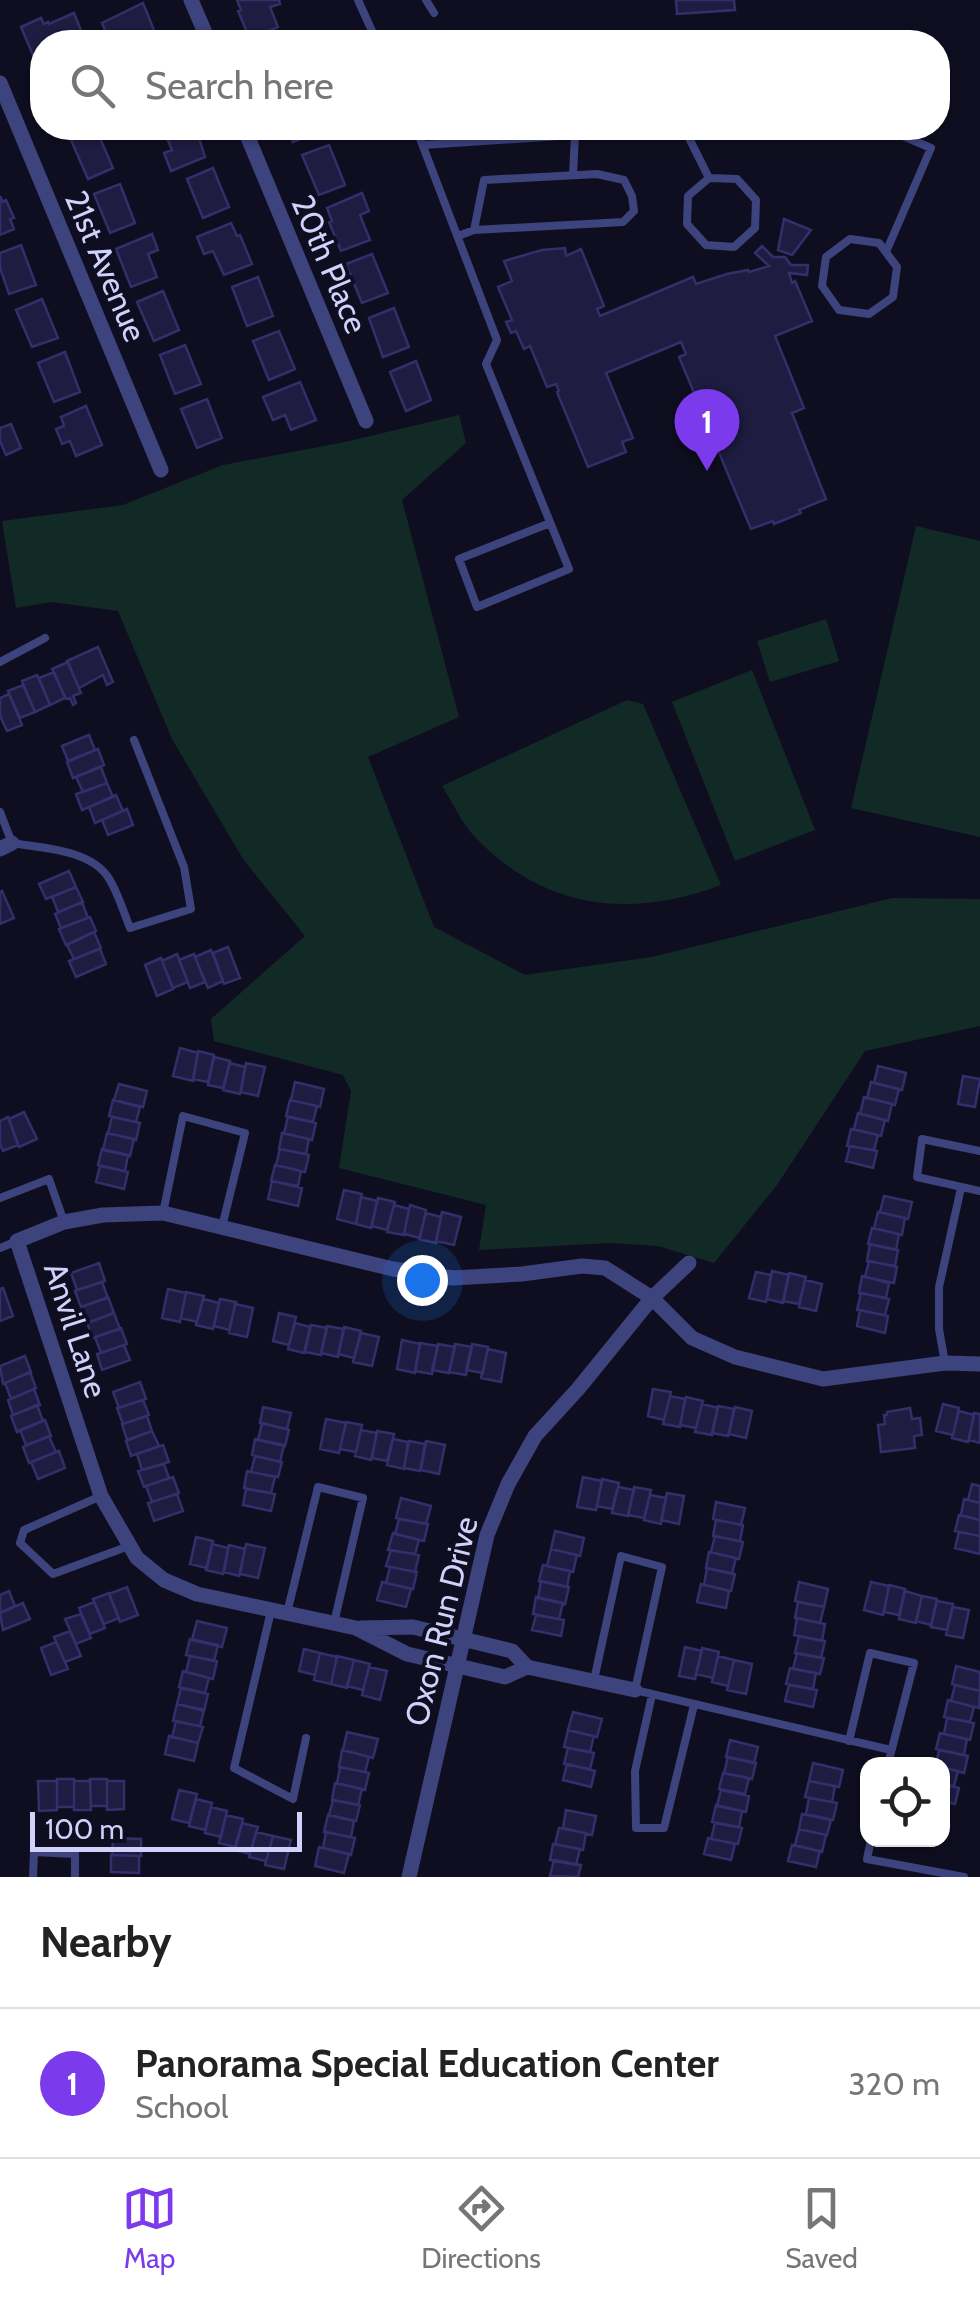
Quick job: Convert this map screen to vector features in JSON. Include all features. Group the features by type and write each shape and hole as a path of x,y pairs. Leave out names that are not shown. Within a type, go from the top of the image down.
{"street":[{"path":"191,0 203,30"},
{"name":"21st Avenue","path":"0,82 161,470"},
{"name":"20th Place","path":"249,140 366,421"},
{"name":"Anvil Lane","path":"527,1667 505,1677 407,1654 356,1628 197,1594 164,1580 136,1558 102,1496 17,1241 64,1222 103,1215 162,1213 393,1269 453,1278 582,1266 605,1268 652,1298 692,1338 735,1357 823,1379 944,1364 980,1364"},
{"name":"Oxon Run Drive","path":"410,1877 487,1535 517,1468 535,1436 652,1298 689,1263"},
{"path":"356,1628 413,1627 512,1651 527,1667 635,1690"}],"lane":[{"path":"358,0 372,30"},
{"path":"426,0 434,13"},
{"path":"421,140 496,340 486,364 569,570 477,607 460,558 550,523"},
{"path":"423,145 493,140"},
{"path":"572,175 575,140"},
{"path":"690,140 709,178"},
{"path":"886,252 931,148 912,140"},
{"path":"458,236 474,230 622,222 634,211 632,196 624,180 597,174 484,180 474,230"},
{"path":"709,178 737,179 756,200 755,228 734,246 706,245 687,224 688,196 709,178"},
{"path":"850,239 880,244 886,252 897,267 892,297 869,314 840,310 822,286 826,257 850,239"},
{"path":"0,662 45,638"},
{"path":"0,812 6,846 73,855 102,870 130,928 191,909 184,868 134,740"},
{"path":"162,1213 182,1116 245,1132 222,1227"},
{"path":"980,1151 922,1139 916,1177 980,1191"},
{"path":"0,1198 49,1178 64,1222"},
{"path":"944,1364 939,1330 940,1287 961,1188"},
{"path":"0,1248 17,1241"},
{"path":"306,1738 292,1800 234,1768 318,1487 362,1498 334,1623"},
{"path":"102,1496 24,1530 20,1543 53,1574 129,1546"},
{"path":"594,1680 621,1556 662,1566 635,1690 891,1750"},
{"path":"849,1741 870,1653 914,1663 890,1757"},
{"path":"652,1694 634,1772 636,1828 664,1828 694,1705"},
{"path":"870,1847 867,1859 964,1877"},
{"path":"34,1877 34,1852 76,1854 75,1877"}],"green space":[{"path":"459,415 466,443 402,500 459,717 368,757 434,927 525,975 652,957 892,898 980,899 980,1026 865,1051 777,1185 714,1263 658,1246 610,1243 479,1250 486,1205 339,1168 351,1091 343,1075 214,1041 211,1019 305,936 243,859 172,739 118,611 52,602 16,608 2,521 123,505 223,465"},
{"path":"916,526 980,541 980,837 851,808"},
{"path":"826,619 839,661 770,682 757,641"},
{"path":"752,670 815,830 735,861 672,702"},
{"path":"627,700 643,704 721,885 687,896 622,904 560,893 503,862 476,838 442,786"}],"building":[{"path":"237,0 279,0 280,4 270,7 278,27 246,30 238,11 241,10"},
{"path":"676,0 734,0 735,10 677,14"},
{"path":"143,3 154,30 105,30 102,23"},
{"path":"74,13 81,30 30,30 30,48 21,27 41,18 49,24"},
{"path":"71,140 101,140 113,168 88,179"},
{"path":"168,140 200,140 205,157 171,171 164,153 172,150"},
{"path":"329,145 345,185 319,195 302,155"},
{"path":"213,168 229,207 203,218 187,179"},
{"path":"120,184 135,223 110,233 94,194"},
{"path":"362,193 369,211 360,215 370,240 341,251 327,208"},
{"path":"0,196 14,218 10,219 14,229 0,235"},
{"path":"784,219 811,230 792,255 778,250"},
{"path":"231,223 252,264 224,275 213,251 204,254 197,237"},
{"path":"152,234 158,250 148,254 157,277 131,287 116,249"},
{"path":"21,245 36,285 9,294 0,268 0,253"},
{"path":"762,246 773,257 785,257 791,265 808,265 807,275 789,273 812,321 775,336 804,408 792,413 826,499 774,524 773,521 751,529 679,357 686,354 681,342 606,373 633,438 622,442 626,452 588,467 556,384 547,387 530,346 524,349 516,331 511,333 506,322 512,320 498,287 512,281 504,261 542,250 565,248 566,256 581,249 604,306 597,309 600,316 693,277 696,284 769,266 755,253"},
{"path":"372,254 388,293 362,303 346,264"},
{"path":"258,277 273,316 247,326 232,287"},
{"path":"163,291 179,330 154,341 137,302"},
{"path":"42,299 58,338 32,347 16,310"},
{"path":"394,308 409,347 383,357 369,318"},
{"path":"279,331 295,369 269,380 253,341"},
{"path":"185,345 201,384 175,394 160,355"},
{"path":"65,352 80,392 54,402 38,363"},
{"path":"416,361 431,400 406,411 390,372"},
{"path":"300,382 316,420 291,430 285,415 273,420 263,397"},
{"path":"207,399 222,438 197,448 181,409"},
{"path":"86,406 102,445 76,456 70,441 62,444 56,429 64,426 61,417"},
{"path":"11,424 21,448 6,455 0,428"},
{"path":"98,647 113,682 107,685 103,675 79,688 67,661"},
{"path":"68,662 81,693 73,696 73,705 70,698 66,699 52,669"},
{"path":"54,672 65,698 50,705 39,678"},
{"path":"37,675 50,705 35,712 22,681"},
{"path":"23,685 35,712 20,718 8,691"},
{"path":"9,694 22,725 7,731 0,716 0,698"},
{"path":"89,735 95,750 68,761 62,746"},
{"path":"98,749 104,765 73,778 67,762"},
{"path":"101,767 107,783 83,792 76,777"},
{"path":"107,783 113,797 82,810 76,794"},
{"path":"116,795 123,811 95,823 89,807"},
{"path":"127,809 133,825 108,835 102,820"},
{"path":"69,871 76,887 46,899 39,884"},
{"path":"76,887 83,902 58,912 52,897"},
{"path":"0,892 14,918 0,924"},
{"path":"82,902 88,918 61,928 55,914"},
{"path":"90,917 96,931 66,945 59,929"},
{"path":"94,932 101,948 74,959 67,945"},
{"path":"228,947 240,978 224,984 213,953"},
{"path":"100,949 106,964 76,977 69,961"},
{"path":"211,950 223,981 208,988 195,957"},
{"path":"177,954 188,982 173,988 162,961"},
{"path":"194,954 205,982 190,988 179,960"},
{"path":"161,958 173,989 157,996 145,965"},
{"path":"180,1048 198,1053 193,1081 173,1076"},
{"path":"198,1051 214,1055 208,1082 193,1079"},
{"path":"214,1057 230,1061 223,1088 208,1085"},
{"path":"230,1063 245,1067 240,1094 223,1090"},
{"path":"246,1063 265,1067 258,1096 241,1092"},
{"path":"878,1066 906,1073 902,1090 874,1083"},
{"path":"963,1076 980,1079 975,1107 958,1104"},
{"path":"295,1082 324,1089 320,1107 291,1100"},
{"path":"871,1082 899,1089 895,1105 867,1098"},
{"path":"119,1084 147,1091 143,1107 114,1100"},
{"path":"864,1097 892,1104 888,1121 860,1114"},
{"path":"113,1100 140,1107 136,1122 109,1116"},
{"path":"290,1100 317,1106 313,1122 286,1116"},
{"path":"24,1112 37,1139 19,1147 9,1119"},
{"path":"858,1113 885,1120 881,1136 854,1129"},
{"path":"8,1117 18,1145 3,1151 0,1121"},
{"path":"112,1117 140,1123 136,1140 108,1133"},
{"path":"288,1117 316,1123 312,1140 284,1133"},
{"path":"851,1129 878,1135 874,1150 847,1146"},
{"path":"107,1133 134,1139 130,1156 103,1150"},
{"path":"282,1133 309,1139 306,1154 279,1149"},
{"path":"850,1146 877,1151 873,1168 846,1161"},
{"path":"102,1149 128,1155 125,1171 98,1165"},
{"path":"280,1149 309,1155 305,1172 276,1165"},
{"path":"275,1165 301,1171 298,1186 271,1181"},
{"path":"100,1166 128,1172 124,1189 96,1182"},
{"path":"272,1181 302,1188 298,1206 268,1199"},
{"path":"344,1190 362,1194 356,1224 337,1219"},
{"path":"884,1196 912,1202 908,1219 880,1212"},
{"path":"361,1197 377,1201 371,1228 356,1224"},
{"path":"378,1198 395,1202 387,1230 372,1226"},
{"path":"394,1205 409,1209 404,1235 387,1232"},
{"path":"410,1205 426,1210 420,1238 404,1234"},
{"path":"442,1212 461,1217 454,1245 436,1241"},
{"path":"878,1212 905,1218 902,1235 874,1228"},
{"path":"426,1213 441,1217 436,1243 419,1239"},
{"path":"872,1228 899,1234 896,1250 868,1244"},
{"path":"870,1244 898,1250 895,1266 867,1261"},
{"path":"869,1261 897,1267 894,1283 865,1277"},
{"path":"99,1263 105,1281 77,1290 71,1273"},
{"path":"772,1271 789,1275 783,1303 767,1299"},
{"path":"756,1272 771,1275 766,1302 749,1298"},
{"path":"789,1273 806,1277 799,1304 783,1301"},
{"path":"862,1276 889,1283 886,1298 859,1293"},
{"path":"805,1280 822,1284 816,1311 799,1307"},
{"path":"102,1282 108,1298 81,1307 75,1291"},
{"path":"3,1288 13,1316 0,1321 0,1289"},
{"path":"168,1289 186,1293 180,1322 162,1318"},
{"path":"186,1292 204,1296 197,1322 181,1318"},
{"path":"861,1293 889,1299 885,1315 857,1310"},
{"path":"108,1297 114,1313 87,1323 81,1307"},
{"path":"203,1299 219,1303 213,1329 196,1325"},
{"path":"220,1299 236,1302 229,1330 214,1326"},
{"path":"235,1304 253,1308 247,1337 229,1333"},
{"path":"860,1310 888,1316 885,1333 857,1326"},
{"path":"114,1313 120,1329 93,1338 87,1323"},
{"path":"279,1313 296,1317 289,1345 273,1341"},
{"path":"295,1323 310,1327 304,1353 288,1349"},
{"path":"311,1325 327,1328 321,1355 305,1352"},
{"path":"327,1326 344,1329 338,1357 321,1353"},
{"path":"344,1327 361,1331 354,1358 338,1354"},
{"path":"121,1328 127,1344 101,1353 95,1337"},
{"path":"361,1333 379,1337 372,1366 353,1362"},
{"path":"402,1340 420,1344 415,1373 397,1369"},
{"path":"420,1343 438,1346 432,1374 415,1371"},
{"path":"438,1344 455,1347 449,1373 432,1370"},
{"path":"455,1344 472,1347 466,1375 449,1372"},
{"path":"472,1344 488,1347 483,1373 466,1370"},
{"path":"124,1345 130,1360 102,1370 97,1354"},
{"path":"488,1349 506,1353 501,1382 481,1378"},
{"path":"25,1356 31,1372 3,1384 0,1366"},
{"path":"30,1372 36,1388 11,1399 5,1383"},
{"path":"140,1382 146,1399 119,1408 113,1392"},
{"path":"34,1389 40,1405 13,1415 8,1400"},
{"path":"653,1389 671,1392 664,1420 648,1416"},
{"path":"670,1396 685,1399 680,1427 663,1424"},
{"path":"686,1397 703,1401 696,1428 680,1425"},
{"path":"143,1400 149,1415 123,1424 117,1408"},
{"path":"702,1404 718,1408 712,1435 695,1432"},
{"path":"943,1404 959,1408 953,1435 936,1431"},
{"path":"37,1405 43,1421 17,1432 11,1416"},
{"path":"718,1406 734,1409 728,1436 712,1433"},
{"path":"263,1407 291,1413 287,1429 260,1423"},
{"path":"735,1407 752,1411 746,1438 729,1434"},
{"path":"910,1408 912,1419 920,1418 922,1435 914,1436 915,1448 881,1452 878,1425 885,1424 884,1415"},
{"path":"959,1411 974,1415 968,1442 952,1438"},
{"path":"974,1413 980,1414 980,1443 969,1440"},
{"path":"147,1416 152,1431 127,1440 122,1424"},
{"path":"326,1419 346,1423 339,1453 320,1449"},
{"path":"45,1420 51,1436 26,1445 20,1430"},
{"path":"346,1422 362,1425 356,1452 340,1449"},
{"path":"262,1423 289,1430 285,1446 258,1440"},
{"path":"361,1430 377,1433 371,1460 355,1456"},
{"path":"152,1431 159,1446 131,1456 126,1441"},
{"path":"377,1431 394,1434 387,1461 372,1458"},
{"path":"49,1436 56,1452 29,1463 23,1447"},
{"path":"255,1439 284,1445 280,1462 252,1455"},
{"path":"393,1439 408,1442 404,1469 387,1465"},
{"path":"409,1441 425,1444 420,1471 404,1468"},
{"path":"426,1441 445,1445 439,1474 421,1470"},
{"path":"163,1445 169,1462 142,1470 137,1454"},
{"path":"59,1451 65,1468 38,1479 31,1462"},
{"path":"255,1456 282,1462 278,1477 251,1472"},
{"path":"164,1464 169,1478 144,1487 138,1471"},
{"path":"247,1471 275,1477 271,1493 244,1488"},
{"path":"173,1477 179,1493 152,1502 146,1486"},
{"path":"583,1477 602,1481 596,1510 577,1507"},
{"path":"602,1479 619,1483 612,1509 597,1506"},
{"path":"972,1484 980,1486 980,1503 968,1500"},
{"path":"618,1487 634,1490 628,1516 612,1513"},
{"path":"634,1487 651,1490 644,1518 628,1515"},
{"path":"246,1489 275,1494 271,1511 243,1505"},
{"path":"667,1493 684,1496 679,1524 661,1520"},
{"path":"177,1494 183,1511 154,1521 148,1503"},
{"path":"650,1495 666,1498 661,1524 644,1520"},
{"path":"401,1498 431,1506 426,1524 396,1518"},
{"path":"964,1499 980,1503 980,1520 961,1515"},
{"path":"716,1502 745,1508 741,1525 713,1519"},
{"path":"959,1515 980,1520 980,1536 955,1531"},
{"path":"399,1519 428,1524 424,1541 395,1534"},
{"path":"716,1520 743,1525 740,1541 713,1536"},
{"path":"555,1531 584,1538 580,1556 551,1549"},
{"path":"959,1532 980,1536 980,1554 955,1548"},
{"path":"393,1533 419,1540 415,1554 388,1550"},
{"path":"715,1536 743,1542 739,1559 711,1552"},
{"path":"196,1537 213,1541 207,1568 190,1564"},
{"path":"212,1544 228,1548 223,1574 206,1570"},
{"path":"246,1544 265,1548 258,1578 240,1574"},
{"path":"229,1545 245,1549 239,1576 224,1572"},
{"path":"551,1549 577,1555 573,1572 547,1566"},
{"path":"391,1550 419,1555 415,1572 386,1566"},
{"path":"709,1552 736,1558 732,1574 706,1568"},
{"path":"543,1565 570,1571 567,1587 539,1581"},
{"path":"390,1567 417,1572 413,1589 386,1583"},
{"path":"707,1568 735,1574 731,1591 704,1585"},
{"path":"541,1581 569,1587 565,1604 538,1598"},
{"path":"382,1582 411,1589 406,1607 377,1600"},
{"path":"799,1582 828,1589 824,1607 795,1601"},
{"path":"871,1582 889,1586 883,1615 864,1610"},
{"path":"701,1584 729,1591 726,1608 697,1602"},
{"path":"889,1585 905,1589 899,1615 884,1612"},
{"path":"127,1587 138,1615 120,1622 109,1594"},
{"path":"9,1591 15,1606 0,1613 0,1595"},
{"path":"905,1591 922,1596 916,1623 899,1619"},
{"path":"109,1593 119,1618 104,1624 93,1599"},
{"path":"922,1596 937,1599 931,1625 916,1621"},
{"path":"536,1597 563,1603 559,1619 533,1614"},
{"path":"937,1601 953,1604 947,1630 931,1627"},
{"path":"94,1602 105,1628 90,1634 79,1608"},
{"path":"798,1602 824,1607 820,1623 795,1618"},
{"path":"23,1603 30,1619 3,1630 0,1613"},
{"path":"953,1607 969,1610 963,1638 946,1635"},
{"path":"81,1614 91,1638 76,1644 65,1619"},
{"path":"536,1615 564,1620 561,1636 532,1630"},
{"path":"797,1618 825,1624 822,1641 794,1635"},
{"path":"197,1621 227,1628 222,1647 192,1640"},
{"path":"70,1631 81,1656 65,1662 54,1637"},
{"path":"799,1636 825,1641 821,1658 795,1653"},
{"path":"190,1639 218,1645 214,1661 186,1655"},
{"path":"56,1642 68,1669 51,1675 41,1648"},
{"path":"685,1647 702,1651 695,1679 679,1676"},
{"path":"702,1648 719,1652 713,1678 696,1674"},
{"path":"304,1649 320,1653 315,1675 299,1671"},
{"path":"320,1653 337,1657 331,1684 314,1680"},
{"path":"797,1653 824,1658 820,1674 793,1669"},
{"path":"190,1656 217,1661 213,1679 186,1672"},
{"path":"337,1656 354,1660 347,1688 331,1684"},
{"path":"718,1656 734,1660 728,1686 712,1682"},
{"path":"354,1660 370,1664 363,1690 347,1686"},
{"path":"734,1660 752,1664 746,1694 727,1690"},
{"path":"956,1666 980,1672 980,1691 952,1684"},
{"path":"369,1667 387,1671 380,1700 362,1695"},
{"path":"790,1668 816,1673 813,1689 786,1684"},
{"path":"183,1671 209,1678 205,1693 179,1687"},
{"path":"789,1685 817,1690 813,1707 785,1701"},
{"path":"955,1685 980,1691 979,1708 951,1701"},
{"path":"181,1688 208,1694 204,1711 177,1704"},
{"path":"948,1700 974,1707 970,1722 944,1717"},
{"path":"177,1704 204,1710 200,1726 173,1721"},
{"path":"573,1712 602,1719 597,1737 568,1730"},
{"path":"947,1718 974,1723 970,1740 944,1734"},
{"path":"176,1721 203,1727 198,1743 172,1737"},
{"path":"568,1730 594,1736 590,1752 564,1747"},
{"path":"347,1732 378,1739 373,1758 343,1750"},
{"path":"940,1733 967,1739 964,1755 936,1749"},
{"path":"169,1736 198,1743 194,1761 165,1754"},
{"path":"730,1740 758,1747 754,1763 726,1757"},
{"path":"568,1748 594,1753 590,1769 564,1764"},
{"path":"342,1750 369,1757 365,1772 339,1767"},
{"path":"939,1750 968,1756 964,1773 950,1769 950,1757 938,1757"},
{"path":"728,1757 756,1763 752,1779 724,1773"},
{"path":"813,1763 843,1770 839,1787 809,1781"},
{"path":"567,1764 595,1771 591,1787 563,1780"},
{"path":"340,1767 369,1773 365,1790 337,1783"},
{"path":"950,1769 958,1771 954,1786 950,1785"},
{"path":"723,1773 749,1778 745,1794 719,1789"},
{"path":"57,1779 74,1779 74,1807 57,1807"},
{"path":"90,1779 107,1779 107,1806 91,1806"},
{"path":"38,1781 57,1781 57,1810 39,1811"},
{"path":"74,1781 90,1781 91,1810 74,1810"},
{"path":"107,1781 124,1781 124,1809 107,1810"},
{"path":"809,1781 835,1786 832,1802 805,1797"},
{"path":"335,1783 362,1789 358,1805 332,1800"},
{"path":"950,1786 959,1788 955,1804 950,1803"},
{"path":"179,1790 197,1794 189,1823 172,1819"},
{"path":"721,1790 749,1796 746,1812 717,1806"},
{"path":"809,1798 837,1803 833,1820 806,1814"},
{"path":"196,1799 212,1803 205,1830 189,1826"},
{"path":"333,1800 360,1805 356,1821 329,1815"},
{"path":"716,1805 742,1811 739,1827 712,1822"},
{"path":"211,1807 227,1811 221,1837 205,1833"},
{"path":"566,1810 596,1816 592,1835 563,1828"},
{"path":"802,1814 831,1820 827,1835 799,1829"},
{"path":"226,1815 243,1819 235,1847 219,1843"},
{"path":"328,1815 354,1821 351,1837 324,1832"},
{"path":"242,1823 258,1827 250,1854 235,1850"},
{"path":"715,1823 742,1828 738,1844 711,1839"},
{"path":"559,1828 586,1833 583,1850 555,1844"},
{"path":"799,1829 826,1835 822,1852 795,1845"},
{"path":"256,1832 273,1836 266,1861 249,1857"},
{"path":"326,1832 355,1838 351,1855 323,1848"},
{"path":"273,1836 291,1840 284,1869 265,1865"},
{"path":"113,1838 141,1839 141,1856 112,1855"},
{"path":"708,1838 735,1844 731,1860 704,1854"},
{"path":"553,1844 580,1849 576,1865 550,1860"},
{"path":"792,1845 820,1851 816,1867 788,1861"},
{"path":"319,1847 349,1854 344,1873 315,1866"},
{"path":"111,1855 139,1856 139,1873 111,1872"},
{"path":"554,1860 581,1865 578,1877 550,1876"}],"place":[{"name":"Panorama Special Education Center","path":"707,471"}]}
